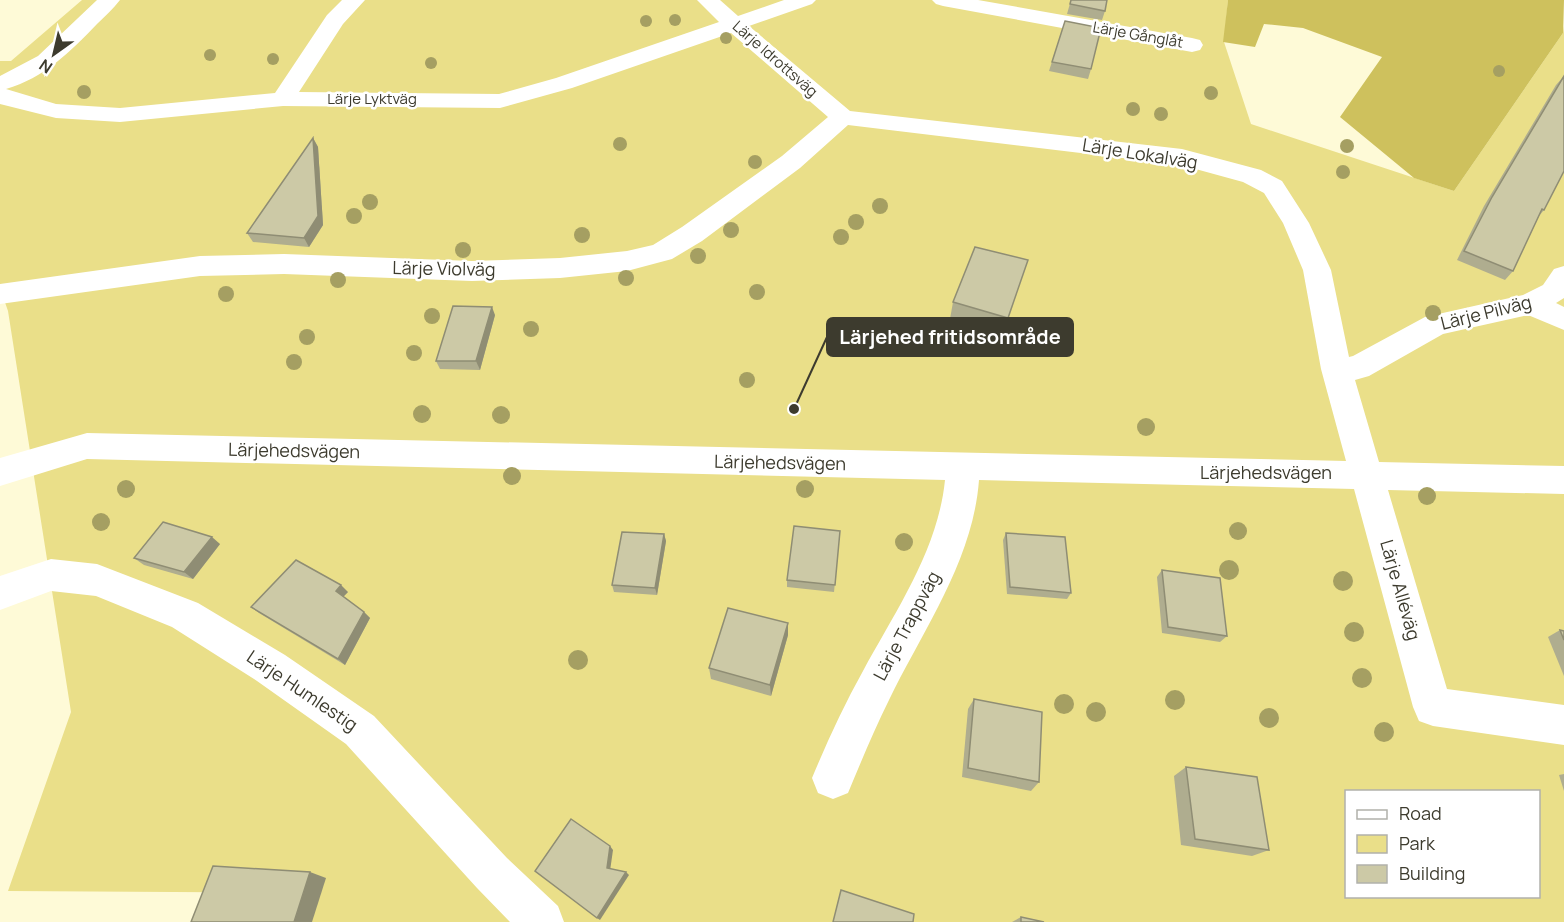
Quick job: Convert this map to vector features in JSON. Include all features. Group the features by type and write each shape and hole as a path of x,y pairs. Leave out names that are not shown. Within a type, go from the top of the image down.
{"street":[{"path":"0,84 20,79 42,65 109,0"},
{"path":"283,99 335,20 354,0"},
{"name":"Lärje Idrottsväg","path":"708,0 764,52 843,117"},
{"name":"Lärje Lyktväg","path":"0,95 56,111 120,115 283,99 500,101 564,83 805,0"},
{"name":"Lärje Gånglåt","path":"943,0 1192,45"},
{"name":"Lärje Violväg","path":"0,294 200,267 284,264 472,271 560,268 627,261 662,252 692,234 791,162 843,117"},
{"name":"Lärje Lokalväg","path":"843,117 1182,157 1252,176 1273,187 1296,223 1317,270 1336,369 1365,474"},
{"name":"Lärje Pilväg","path":"1336,369 1358,368 1435,325 1530,304 1553,292 1564,276"},
{"path":"1530,304 1564,319"},
{"name":"Lärjehedsvägen","path":"0,472 87,446 1564,480"},
{"name":"Lärje Trappväg","path":"833,778 875,687 934,579 960,502 963,467"},
{"name":"Lärje Alléväg","path":"1365,474 1405,601 1433,707 1564,725"},
{"name":"Lärje Humlestig","path":"0,593 51,575 97,580 185,615 271,668 360,730 492,873 542,922"}],"green space":[{"path":"82,0 1228,0 1224,42 1251,124 1454,191 1563,33 1564,26 1564,922 310,922 319,893 8,891 71,712 8,311 0,288 0,61 11,61"}],"shaded area":[{"path":"1228,0 1564,0 1563,33 1454,191 1414,178 1340,117 1382,57 1303,28 1264,24 1255,47 1223,42"}],"building":[{"path":"1071,0 1107,0 1105,11 1070,4"},
{"path":"1065,21 1101,28 1091,69 1052,62"},
{"path":"1564,76 1564,171 1544,210 1542,209 1513,271 1464,251 1492,197"},
{"path":"313,138 318,216 304,238 247,233"},
{"path":"975,247 1028,260 1008,318 953,302"},
{"path":"453,306 492,307 476,361 436,361"},
{"path":"163,522 212,537 184,572 134,558"},
{"path":"794,526 840,531 835,585 787,580"},
{"path":"622,532 664,534 655,588 612,585"},
{"path":"1006,533 1065,537 1071,593 1010,587"},
{"path":"296,560 341,585 336,591 364,612 338,659 251,607"},
{"path":"1162,570 1220,578 1227,636 1168,627"},
{"path":"728,608 788,623 770,685 709,668"},
{"path":"974,699 1042,712 1039,782 968,768"},
{"path":"1186,767 1257,777 1269,850 1195,839"},
{"path":"571,819 610,846 607,868 626,872 597,918 535,871"},
{"path":"213,866 310,872 294,922 191,922"},
{"path":"841,890 914,914 913,922 833,922"},
{"path":"1021,917 1044,922 1021,922"}],"place":[{"name":"Lärjehed fritidsområde","path":"794,409"}]}
